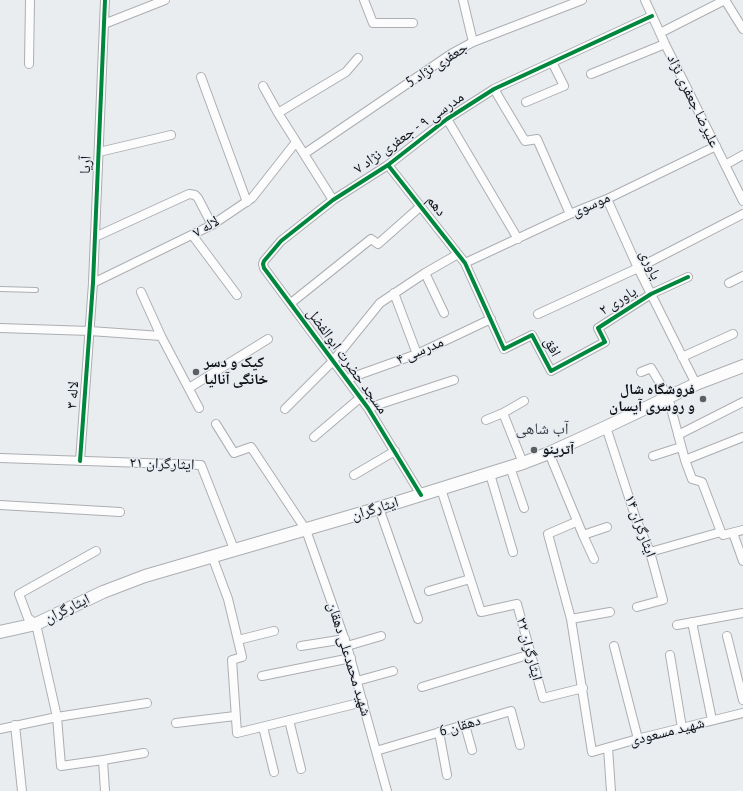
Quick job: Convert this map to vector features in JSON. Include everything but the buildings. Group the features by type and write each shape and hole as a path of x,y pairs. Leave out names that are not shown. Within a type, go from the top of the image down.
{"main road":[{"name":"ایثارگران","path":"0,632 36,624 123,584 234,549 306,530 523,463 606,427 696,384 743,366"}],"street":[{"path":"29,64 30,0"},
{"name":"آریا","path":"90,331 105,0"},
{"path":"104,24 165,0"},
{"path":"364,0 373,23 413,23"},
{"path":"463,0 473,42"},
{"name":"جعفری نژاد 5","path":"304,154 451,54 473,42 582,0"},
{"name":"علیرضا جعفری نژاد","path":"645,0 665,44 743,201"},
{"path":"660,32 725,0 743,29"},
{"name":"مدرسی ۹ - جعفری نژاد ۷","path":"263,264 281,241 333,200 388,165 447,119 494,89 652,16"},
{"path":"591,74 665,44"},
{"path":"278,113 346,72 358,58"},
{"path":"526,102 564,86 552,62"},
{"path":"201,77 247,202"},
{"path":"263,86 278,113 333,200"},
{"path":"494,89 525,141 537,139 570,214"},
{"path":"447,119 518,239"},
{"path":"99,152 171,135"},
{"name":"لاله ۷","path":"93,283 192,236 247,202 252,198 296,142"},
{"name":"موسوی","path":"465,263 570,214 607,199 716,146"},
{"path":"725,165 743,155"},
{"name":"دهم","path":"388,165 465,263"},
{"path":"95,237 189,194 195,195 198,198 212,225"},
{"name":"یاوری","path":"607,199 638,268 696,384"},
{"path":"291,303 372,238 378,244 421,206"},
{"path":"538,314 638,268 743,214"},
{"path":"192,236 237,296"},
{"name":"مسجد حضرت ابوالفضل","path":"333,361 380,303 425,273 458,254"},
{"name":"افق","path":"465,263 504,349 532,334 551,371 605,342 598,328"},
{"name":"مسجد حضرت ابوالفضل","path":"263,264 264,268 368,408 421,495"},
{"path":"425,273 444,313"},
{"path":"729,283 743,276"},
{"name":"یاوری ۲","path":"598,328 651,294 688,277"},
{"path":"141,292 161,336 199,408"},
{"path":"394,293 416,354"},
{"name":"مدرسی ۴","path":"347,379 416,354 491,319"},
{"path":"0,328 90,331 161,336"},
{"name":"لاله ۳","path":"80,461 90,331"},
{"path":"682,357 733,334"},
{"path":"189,388 268,339"},
{"path":"285,409 333,361"},
{"path":"641,372 651,368 668,397 681,447 692,479 702,482 720,532 723,535 743,530"},
{"path":"368,408 454,380"},
{"path":"314,437 360,397"},
{"path":"486,420 503,413 524,401"},
{"path":"678,435 743,402"},
{"path":"503,413 523,463"},
{"name":"شهید محمدعلی دهقان","path":"216,424 234,453 251,448 306,530 351,658 387,791"},
{"name":"ایثارگران ۱۴","path":"606,427 636,519 650,552 664,600 637,607"},
{"path":"685,460 743,437"},
{"path":"653,456 681,447"},
{"path":"354,475 395,452"},
{"path":"549,453 576,522 594,559"},
{"path":"0,458 80,461"},
{"name":"ایثارگران ۲۱","path":"80,461 201,464 234,549"},
{"path":"510,467 524,508"},
{"path":"490,474 513,552"},
{"name":"ایثارگران ۲۲","path":"441,489 481,612 517,604 543,698 583,688"},
{"path":"0,505 120,512"},
{"path":"378,508 418,619"},
{"path":"576,522 548,534 571,619 583,688"},
{"path":"583,535 607,527"},
{"path":"650,552 720,532"},
{"path":"733,533 743,561"},
{"path":"96,551 19,594 28,618 36,624 57,716 61,766 144,753"},
{"path":"212,556 228,599 242,657 232,660 236,733 363,702"},
{"path":"429,591 470,579"},
{"path":"571,619 610,612"},
{"path":"677,625 743,613"},
{"path":"692,622 712,720"},
{"path":"238,640 274,631"},
{"path":"301,646 346,642 381,636"},
{"path":"727,636 743,700"},
{"path":"614,646 638,738"},
{"path":"422,687 530,654"},
{"path":"670,655 682,728"},
{"path":"262,676 351,658"},
{"path":"357,681 393,671"},
{"name":"شهید مسعودی","path":"583,688 592,752 638,738 743,713"},
{"path":"0,729 57,716 147,703"},
{"name":"دهقان 6","path":"376,751 511,711 520,745"},
{"path":"176,723 236,716"},
{"path":"289,720 301,769"},
{"path":"15,725 22,791"},
{"path":"465,725 472,750"},
{"path":"263,727 274,772"},
{"path":"439,732 448,775"},
{"path":"608,748 611,791"},
{"path":"103,760 105,791"}],"lane":[{"path":"0,289 36,290"}],"cycle path":[{"path":"80,461 93,283 105,0"},
{"path":"421,495 368,408 264,268 264,261 281,241 333,200 388,165 447,119 494,89 652,16"},
{"path":"388,165 465,263 504,349 532,335 551,371 605,342 598,328 651,294 688,277"}],"place":[{"name":"کیک و دسر خانگی آنالیا","path":"196,372"},
{"name":"فروشگاه شال و روسری آیسان","path":"703,399"},
{"name":"آترینو","path":"534,450"}],"district":[{"name":"آب شاهی","path":"542,429"}]}
